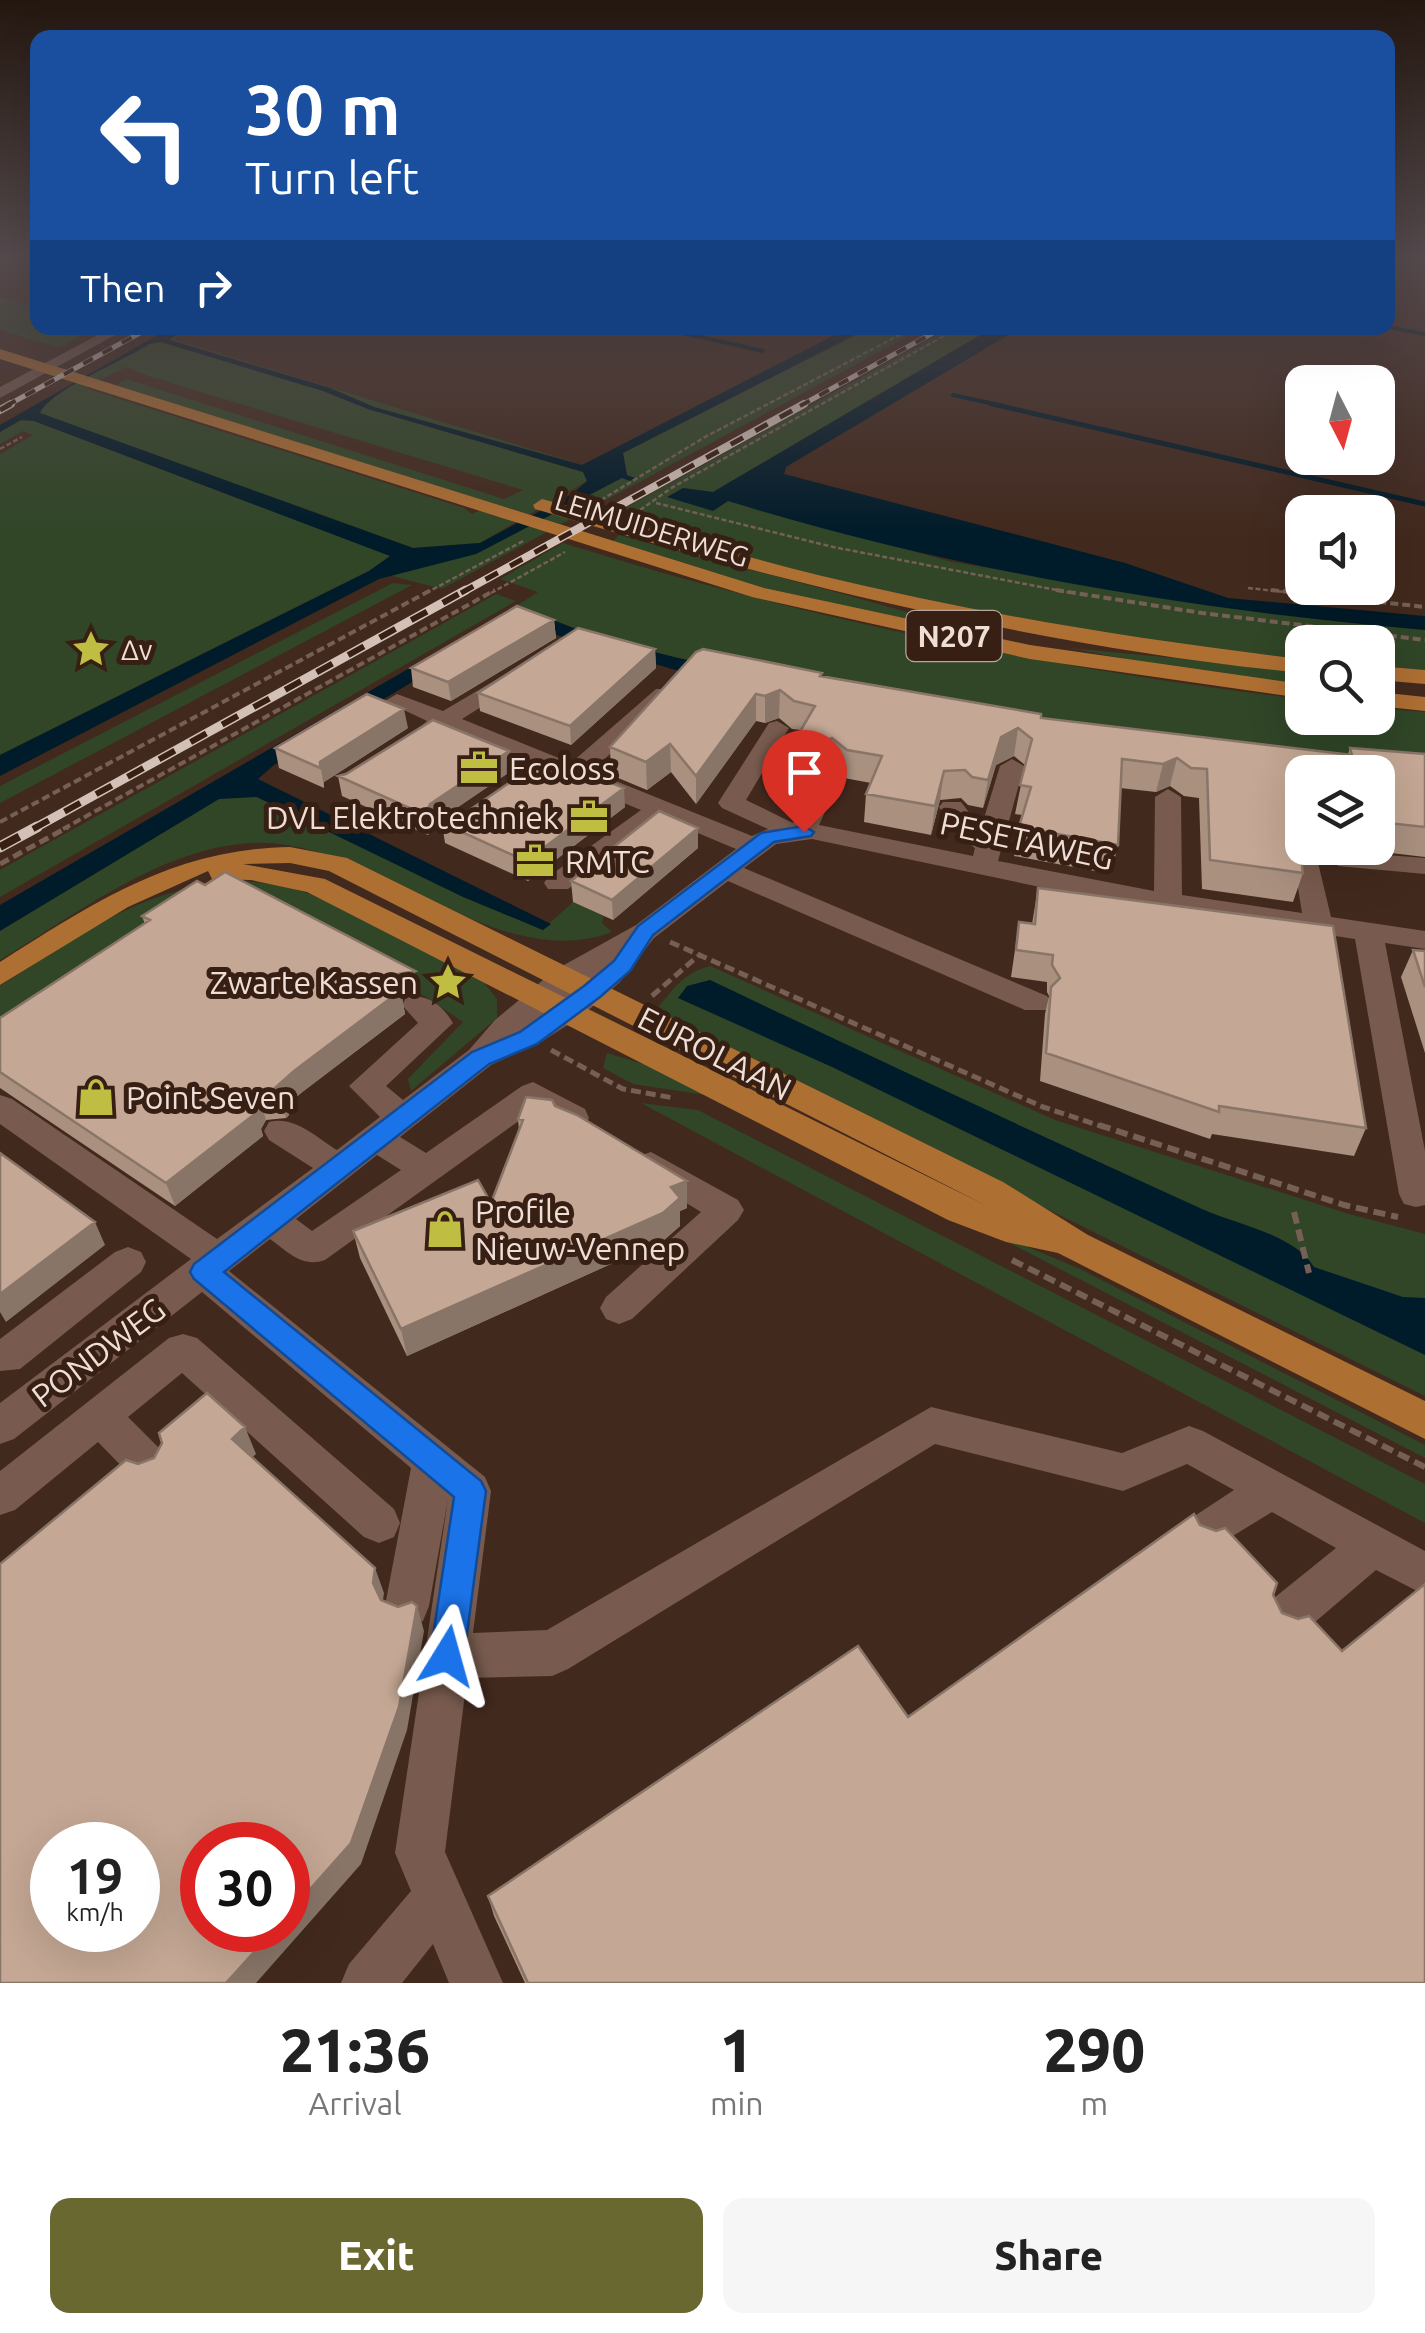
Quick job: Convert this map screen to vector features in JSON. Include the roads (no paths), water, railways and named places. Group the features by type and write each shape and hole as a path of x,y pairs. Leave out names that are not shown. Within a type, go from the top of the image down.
{"main road":[{"name":"LEIMUIDERWEG","path":"45,351 638,534 817,584 941,612 1136,646 1285,664"},
{"name":"LEIMUIDERWEG","path":"3,354 613,549 858,617 1030,652 1285,689"},
{"path":"1395,674 1425,677"},
{"path":"1395,701 1425,704"},
{"name":"EUROLAAN","path":"0,975 148,884 177,875 250,872 315,885 566,994 960,1210 1006,1228 1075,1245 1425,1421"}],"street":[{"path":"3,388 77,351"},
{"path":"414,739 536,662"},
{"path":"574,773 681,678"},
{"path":"397,701 755,847"},
{"path":"777,728 731,803 798,833 828,776"},
{"path":"518,782 547,762"},
{"path":"986,856 1012,766"},
{"path":"1168,797 1168,902"},
{"path":"952,807 986,856"},
{"path":"558,882 660,808"},
{"name":"PESETAWEG","path":"566,994 622,966 646,930 768,837 798,833 986,856 1168,902 1425,940"},
{"path":"1395,864 1425,866"},
{"path":"1308,865 1318,926"},
{"path":"725,870 1036,1003"},
{"path":"1368,934 1412,1207"},
{"name":"PONDWEG","path":"0,1426 480,1058 528,1038 566,994"},
{"path":"416,1004 438,1023 365,1086 389,1128 427,1170"},
{"path":"270,1220 312,1250 533,1094 597,1132"},
{"path":"0,1107 211,1266 470,1491 420,1853 476,1983"},
{"path":"281,1130 338,1168"},
{"path":"619,1308 726,1210 630,1152"},
{"path":"49,1390 3,1355 128,1262"},
{"path":"0,1496 183,1350 378,1523"},
{"path":"100,1416 150,1467"},
{"path":"447,1656 552,1653 932,1425 1124,1472 1189,1444 1425,1574"},
{"path":"407,1606 433,1460"},
{"path":"1204,1533 1271,1489"},
{"path":"1286,1618 1373,1546"},
{"path":"368,1983 439,1897"}],"water":[{"path":"130,351 137,351 58,394 40,413 413,548 480,543 572,494 587,481 583,472 368,409 323,391 189,351 204,351 330,388 374,407 582,465 804,351 825,351 623,453 627,475 635,478 630,481 622,478 476,554 379,579 0,776 0,755 369,571 390,556 34,421 21,420 0,432 0,425"},
{"path":"954,351 982,351 786,467 784,474 1125,563 1228,598 1425,616 1425,630 1249,611 1073,584 899,547 728,501 713,511 667,497 683,488 713,492"},
{"path":"510,610 527,610 602,639 678,658 858,694 1285,758 1285,767 696,676 512,622 274,765 258,779 551,924 543,930 463,897 257,797 219,799 0,931 0,905"},
{"path":"710,980 1202,1209 1279,1238 1314,1267 1403,1297 1425,1298 1425,1355 832,1067 678,998 687,986"}],"waterway":[{"path":"953,395 1003,406"},
{"path":"992,404 1425,504"}],"railway":[{"path":"6,406 108,351"},
{"path":"800,406 901,351"},
{"path":"0,410 11,404"},
{"path":"461,593 804,404"},
{"path":"33,829 466,590"},
{"path":"0,847 37,827"}],"place":[{"name":"∆v","path":"91,649"},
{"name":"Ecoloss","path":"479,768"},
{"name":"DVL Elektrotechniek","path":"589,817"},
{"name":"RMTC","path":"535,861"},
{"name":"Zwarte Kassen","path":"448,982"},
{"name":"Point Seven","path":"96,1097"},
{"name":"Profile Nieuw-Vennep","path":"445,1229"}]}
